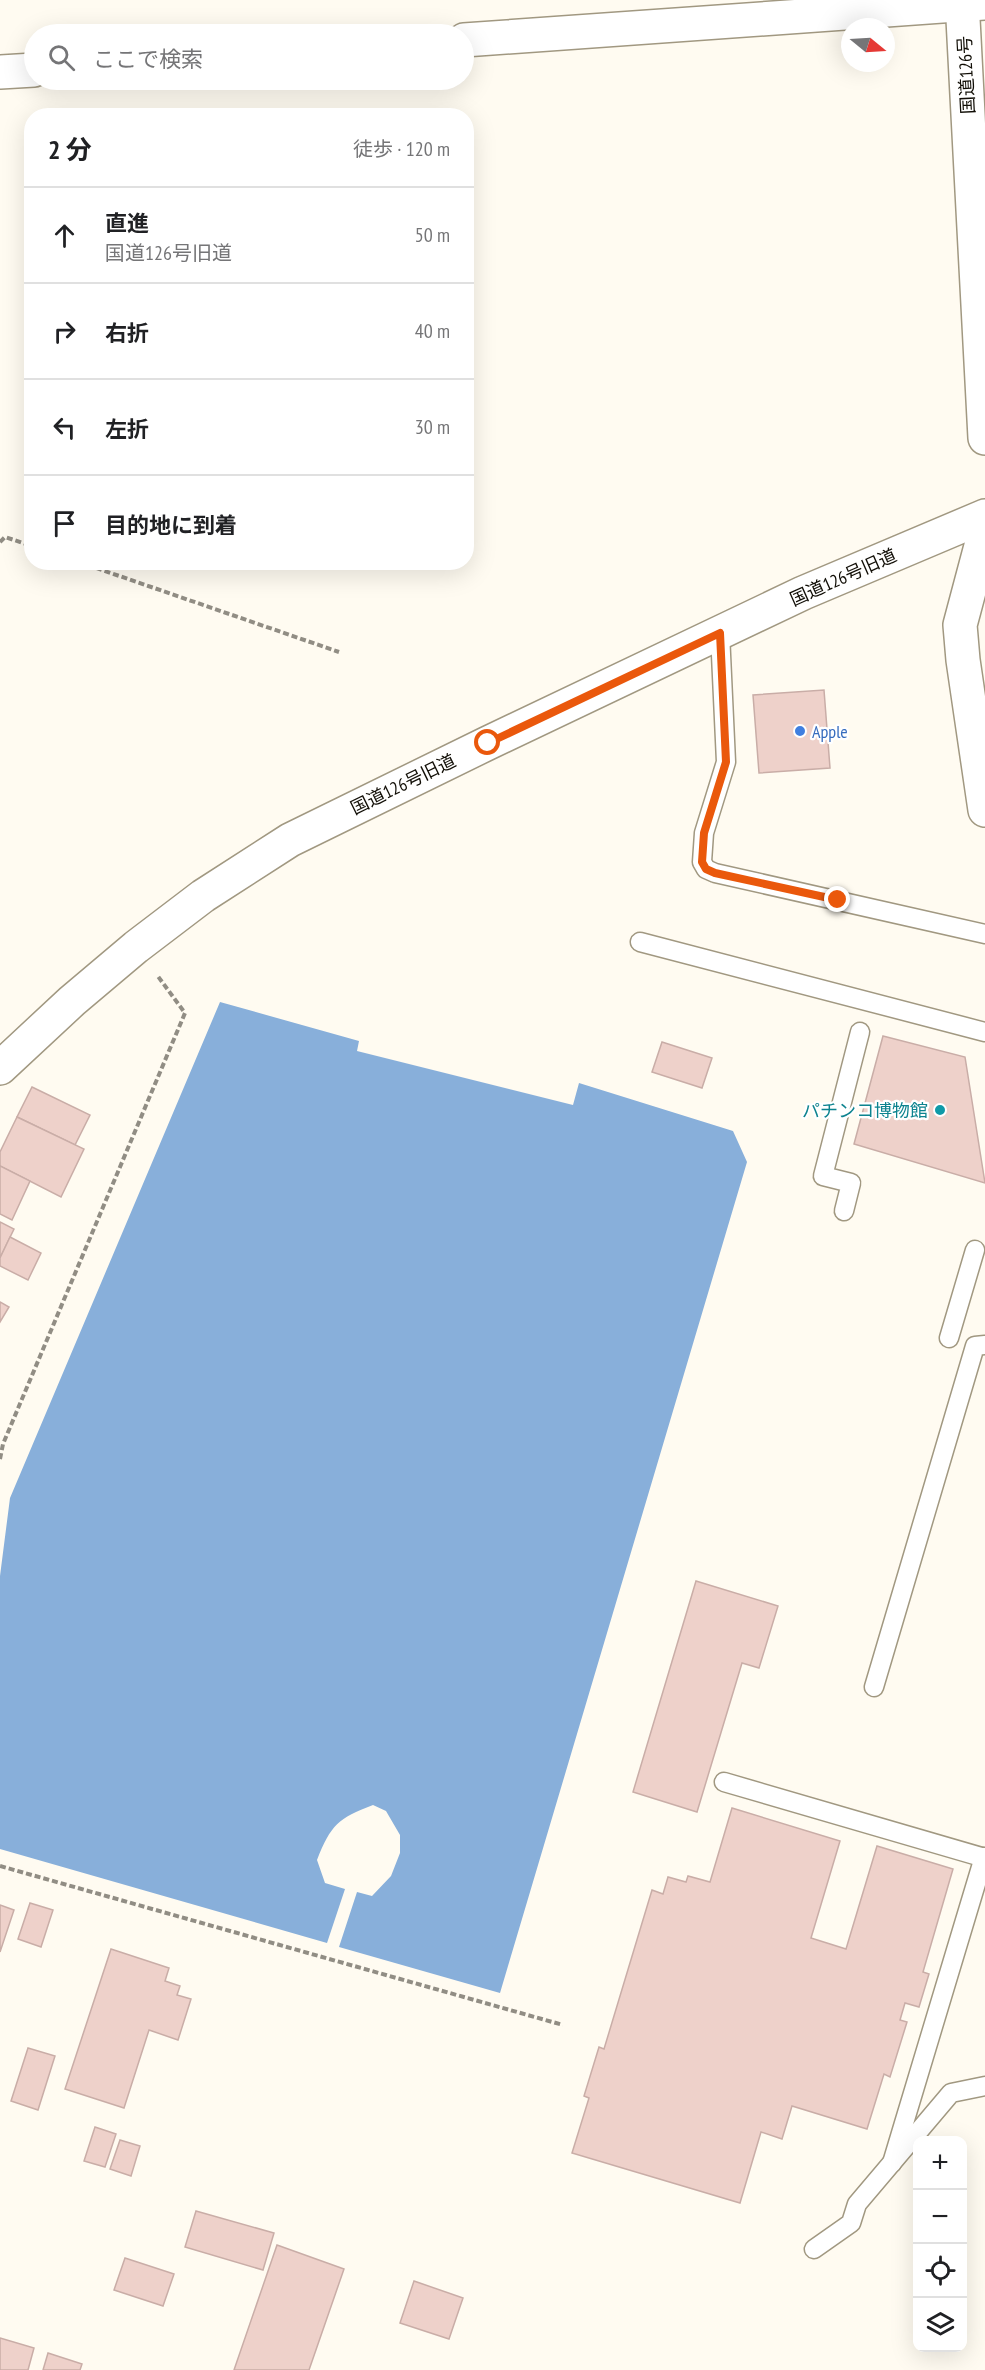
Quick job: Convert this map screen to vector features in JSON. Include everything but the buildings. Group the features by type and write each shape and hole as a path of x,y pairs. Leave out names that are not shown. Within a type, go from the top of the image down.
{"main road":[{"path":"474,39 970,3"},
{"name":"国道126号","path":"970,3 985,438"},
{"path":"0,72 24,71"},
{"name":"国道126号旧道","path":"0,1068 72,1001 136,947 203,896 290,840 803,593 985,516"},
{"path":"985,531 960,625 985,810"}],"lane":[{"path":"720,633 726,762 704,833 702,862 706,869 985,934"},
{"path":"640,942 985,1032"},
{"path":"844,1211 851,1183 823,1176 860,1032"},
{"path":"949,1338 975,1250"},
{"path":"874,1687 980,1346"},
{"path":"724,1782 985,1857 892,2163"},
{"path":"814,2249 851,2223 857,2204 951,2093 985,2086"}],"path":[{"path":"0,542 5,537 24,543"},
{"path":"102,570 339,652"},
{"path":"0,1459 3,1444 185,1012 136,947"},
{"path":"0,1866 563,2025"}],"water":[{"path":"220,1002 359,1041 357,1051 573,1105 579,1083 733,1131 747,1162 500,1993 339,1947 357,1892 372,1896 391,1876 400,1853 400,1835 386,1811 373,1805 351,1814 337,1824 327,1838 317,1860 325,1883 345,1889 327,1943 0,1849 0,1576 10,1498"}],"place":[{"name":"Apple","path":"800,731"},
{"name":"パチンコ博物館","path":"940,1110"}],"route":[{"path":"488,743 720,633 726,762 704,833 702,862 706,869 715,873 838,900"}]}
